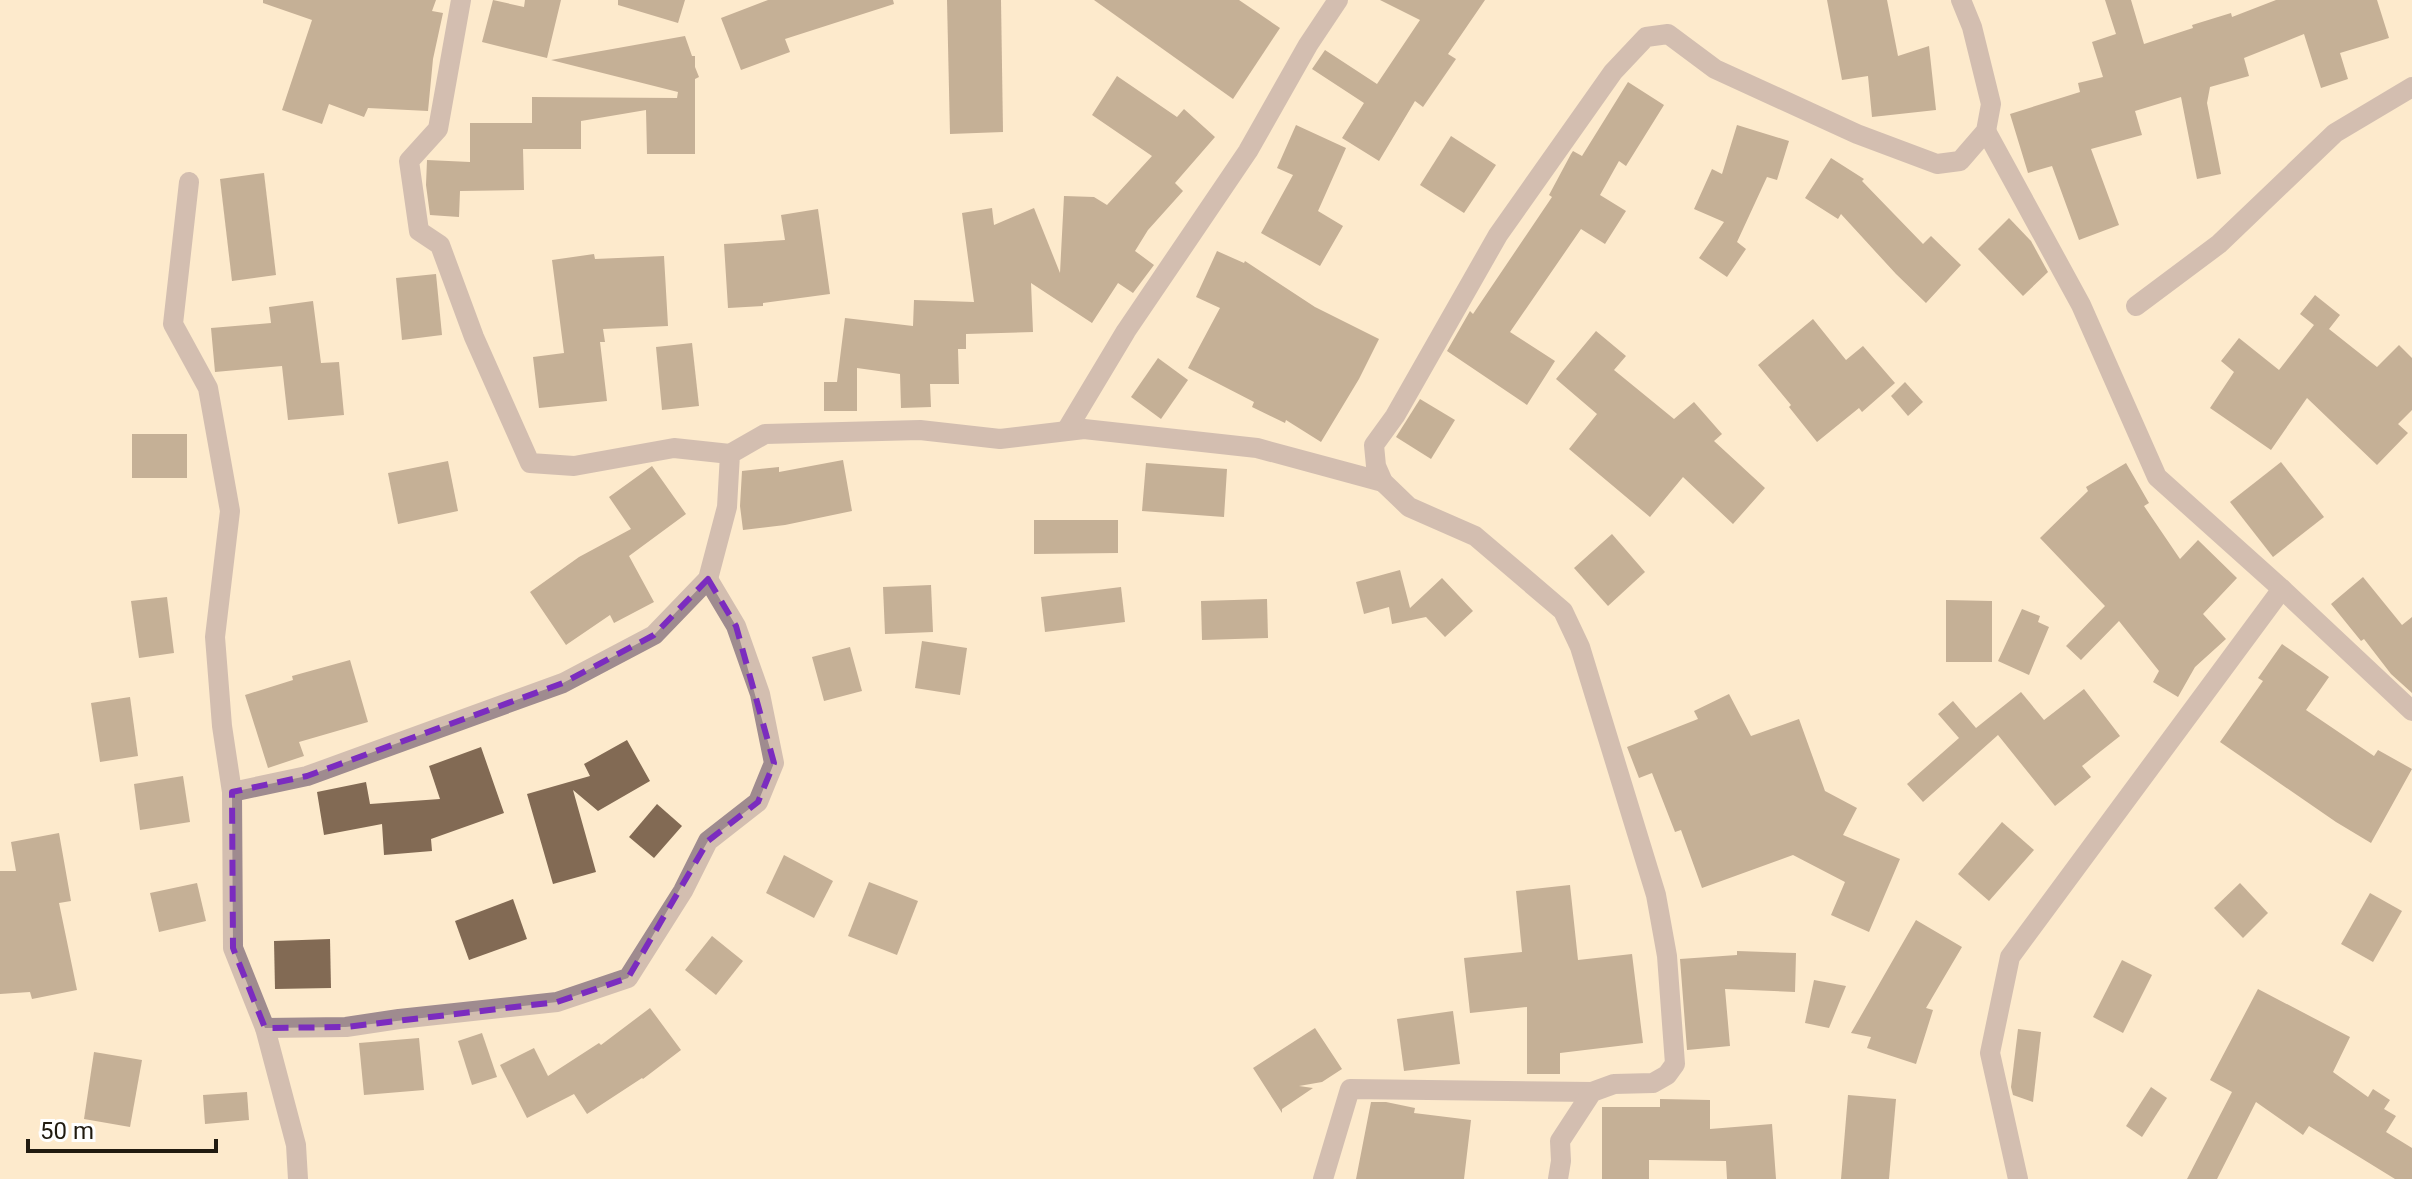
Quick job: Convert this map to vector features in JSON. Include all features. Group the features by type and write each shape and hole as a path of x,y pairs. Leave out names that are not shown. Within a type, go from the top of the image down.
{"street":[{"path":"461,0 438,129 409,161 419,231 440,245 474,337 530,463 574,466 674,448 730,454 765,434 920,430 1000,439 1084,429 1257,448 1383,482"},
{"path":"1066,431 1126,331 1248,151 1308,45 1338,0"},
{"path":"1323,1179 1350,1089 1592,1092 1614,1084 1653,1083 1667,1075 1675,1064 1667,956 1656,895 1580,647 1563,611 1475,536 1409,507 1383,482 1376,466 1374,445 1395,416 1498,235 1613,72 1646,37 1668,34 1715,69 1857,134 1937,164 1960,161 1986,131 1991,104 1972,27 1961,0"},
{"path":"2136,306 2219,244 2335,133 2412,87"},
{"path":"1986,131 2081,305 2157,477 2412,711"},
{"path":"189,182 173,324 208,388 230,511 215,637 222,726 232,792 233,948 265,1028 296,1145 298,1179"},
{"path":"232,792 307,776 563,683 654,635 708,579 727,507 730,454"},
{"path":"265,1028 346,1027 557,1002 628,978 683,891 708,841 758,802 774,763 760,694 736,626 708,579"},
{"path":"2018,1179 1990,1053 2010,957 2282,589"},
{"path":"1558,1179 1560,1141 1592,1092"}],"highlighted area":[{"path":"708,579 736,626 774,763 758,802 708,841 628,978 557,1002 346,1027 265,1028 233,948 232,792 307,776 563,683 654,635"}],"building":[{"path":"263,0 436,0 432,11 443,13 433,59 428,111 368,108 364,117 329,104 322,124 282,110 312,20 263,3"},
{"path":"493,0 524,7 525,0 561,0 547,58 482,42"},
{"path":"618,0 685,0 678,23 618,5"},
{"path":"768,0 893,0 894,4 785,39 790,52 741,70 721,18"},
{"path":"947,0 1001,0 1003,132 950,134"},
{"path":"1094,0 1239,0 1280,28 1233,99"},
{"path":"1380,0 1485,0 1448,54 1456,59 1423,107 1415,101 1379,161 1342,138 1364,103 1312,69 1325,50 1377,84 1420,20"},
{"path":"1827,0 1887,0 1898,56 1929,46 1936,110 1872,117 1868,76 1842,80"},
{"path":"2105,0 2131,0 2144,44 2193,28 2192,25 2231,13 2232,17 2276,0 2377,0 2389,38 2340,53 2348,79 2321,88 2304,34 2244,58 2249,76 2210,87 2207,103 2221,174 2197,179 2181,97 2135,111 2142,135 2091,149 2119,225 2079,240 2052,166 2028,173 2010,114 2080,92 2078,83 2103,77 2092,42 2116,34"},
{"path":"685,36 692,56 695,56 699,77 695,79 695,154 647,154 646,110 581,121 581,149 523,149 524,190 460,191 459,217 430,215 427,160 470,162 470,123 532,123 532,97 677,98 678,92 551,60"},
{"path":"1117,76 1177,117 1184,109 1215,137 1175,183 1183,191 1148,230 1135,251 1154,265 1133,293 1118,283 1092,323 1031,283 1033,332 966,334 966,349 958,349 959,384 930,384 931,407 901,408 900,374 857,368 857,411 824,411 824,382 837,382 845,318 913,326 914,300 974,302 962,213 992,208 994,225 1034,208 1060,273 1064,196 1094,197 1107,205 1152,156 1092,115"},
{"path":"1628,82 1664,105 1626,166 1619,161 1600,195 1626,211 1605,244 1581,229 1510,332 1555,361 1527,405 1447,351 1470,311 1473,314 1552,197 1549,195 1573,151 1582,156"},
{"path":"1296,125 1346,148 1318,211 1343,226 1320,266 1261,233 1293,175 1277,168"},
{"path":"1737,125 1789,141 1777,180 1767,177 1737,242 1746,249 1727,277 1699,258 1724,222 1694,209 1712,169 1722,174"},
{"path":"1451,136 1496,165 1464,213 1420,185"},
{"path":"1831,158 1864,179 1862,181 1923,244 1931,236 1961,265 1926,303 1841,214 1838,219 1805,198"},
{"path":"264,173 276,275 232,281 220,179"},
{"path":"818,209 830,294 763,303 763,306 728,308 724,244 785,240 781,215"},
{"path":"2009,218 2031,241 2048,272 2023,296 1978,249"},
{"path":"1217,251 1245,261 1315,307 1379,339 1321,442 1286,420 1285,423 1252,407 1254,402 1188,368 1220,308 1196,297"},
{"path":"594,254 595,259 664,256 668,326 603,329 605,342 600,342 607,401 539,408 533,357 564,353 552,260"},
{"path":"436,274 442,335 402,340 396,278"},
{"path":"2315,295 2340,315 2329,329 2377,367 2399,345 2412,358 2412,410 2398,424 2408,433 2377,465 2307,398 2271,450 2210,408 2234,372 2221,361 2239,338 2279,370 2314,325 2300,314"},
{"path":"313,301 321,363 339,362 344,415 288,420 282,366 215,372 211,328 271,323 269,307"},
{"path":"1813,319 1846,360 1863,346 1895,383 1862,412 1859,408 1817,442 1758,365"},
{"path":"1596,331 1626,356 1614,370 1674,419 1694,402 1722,434 1714,441 1765,488 1733,524 1683,477 1650,517 1569,449 1597,414 1556,379"},
{"path":"692,343 699,406 662,410 656,347"},
{"path":"1158,358 1188,380 1161,419 1131,397"},
{"path":"1905,382 1923,402 1908,416 1891,396"},
{"path":"1420,399 1455,420 1431,459 1396,437"},
{"path":"132,434 187,434 187,478 132,478"},
{"path":"843,460 852,511 743,530 740,506 742,471 779,467 779,472"},
{"path":"448,461 458,511 398,524 388,473"},
{"path":"2281,462 2324,517 2273,557 2230,502"},
{"path":"1146,463 1227,469 1224,517 1142,511"},
{"path":"2126,463 2149,503 2144,506 2180,559 2198,540 2237,578 2203,614 2226,639 2195,667 2178,697 2153,682 2159,671 2119,621 2081,660 2066,646 2105,606 2040,538 2088,491 2086,487"},
{"path":"652,466 686,514 629,556 654,602 614,623 610,615 566,645 530,592 579,557 631,529 609,497"},
{"path":"1034,520 1118,520 1118,553 1034,554"},
{"path":"1612,534 1645,572 1608,606 1574,568"},
{"path":"1400,570 1410,608 1442,578 1473,611 1445,637 1426,617 1392,624 1389,607 1364,614 1356,582"},
{"path":"2363,577 2402,625 2412,617 2412,693 2391,674 2331,604"},
{"path":"931,585 933,632 885,634 883,587"},
{"path":"1121,587 1125,622 1045,632 1041,597"},
{"path":"167,597 174,653 139,658 131,601"},
{"path":"1267,599 1268,638 1202,640 1201,601"},
{"path":"1946,600 1992,601 1992,662 1946,662"},
{"path":"2022,609 2040,616 2038,622 2049,627 2029,675 1998,661"},
{"path":"922,641 967,648 960,695 915,688"},
{"path":"2282,644 2329,677 2306,710 2374,756 2378,750 2412,769 2371,843 2220,742 2263,681 2258,678"},
{"path":"850,647 862,691 824,701 812,657"},
{"path":"350,660 368,722 299,742 304,756 268,768 245,695 293,680 292,676"},
{"path":"2084,689 2120,736 2082,766 2091,777 2055,806 1998,735 1923,802 1907,784 1959,738 1938,714 1953,701 1976,728 2021,692 2044,720"},
{"path":"1729,694 1751,736 1799,719 1825,791 1857,808 1843,835 1900,859 1869,932 1831,915 1845,882 1793,855 1702,888 1681,830 1675,832 1652,773 1639,778 1627,747 1698,719 1694,711"},
{"path":"130,697 138,756 100,762 91,703"},
{"path":"627,740 650,781 598,811 573,790 596,872 553,884 527,794 590,776 584,764"},
{"path":"481,747 504,813 431,839 432,851 384,855 382,824 324,835 317,792 366,782 370,804 440,799 429,766"},
{"path":"183,776 190,822 140,830 134,784"},
{"path":"657,804 682,826 654,858 629,837"},
{"path":"2002,822 2034,850 1989,901 1958,874"},
{"path":"59,833 71,901 59,903 77,990 32,999 30,992 0,994 0,871 16,871 11,842"},
{"path":"784,855 833,881 814,918 766,893"},
{"path":"869,882 918,901 897,955 848,936"},
{"path":"197,883 206,921 159,932 150,893"},
{"path":"2240,883 2268,913 2243,938 2214,908"},
{"path":"1570,885 1578,960 1632,954 1643,1043 1560,1053 1560,1074 1527,1074 1527,1007 1470,1013 1464,958 1522,952 1516,891"},
{"path":"2370,893 2402,911 2373,962 2341,944"},
{"path":"513,899 527,939 469,960 455,921"},
{"path":"1916,920 1962,947 1926,1008 1933,1010 1916,1064 1867,1048 1871,1037 1851,1033"},
{"path":"712,936 743,961 716,995 685,970"},
{"path":"330,939 331,988 275,989 274,941"},
{"path":"1737,951 1796,953 1795,992 1725,989 1730,1046 1687,1050 1680,959 1737,955"},
{"path":"2122,960 2152,975 2123,1033 2093,1017"},
{"path":"1814,980 1846,986 1829,1028 1805,1023"},
{"path":"2258,989 2350,1037 2333,1072 2368,1097 2373,1089 2390,1100 2384,1109 2396,1116 2386,1132 2412,1148 2412,1179 2395,1179 2309,1126 2303,1135 2256,1102 2217,1179 2187,1179 2232,1092 2210,1080"},
{"path":"650,1008 681,1050 643,1079 587,1114 574,1094 527,1118 500,1065 534,1048 548,1076 599,1043 601,1045"},
{"path":"1453,1011 1460,1064 1404,1071 1397,1019"},
{"path":"1315,1028 1342,1069 1322,1082 1299,1086 1313,1088 1282,1109 1282,1113 1253,1068"},
{"path":"2018,1029 2041,1032 2033,1102 2013,1095 2011,1087"},
{"path":"482,1033 497,1077 472,1085 458,1041"},
{"path":"419,1038 424,1090 364,1095 359,1043"},
{"path":"94,1052 142,1060 130,1127 84,1119"},
{"path":"2151,1087 2167,1098 2142,1137 2126,1126"},
{"path":"247,1092 249,1120 205,1124 203,1095"},
{"path":"1848,1095 1896,1099 1889,1179 1841,1179"},
{"path":"1660,1099 1710,1100 1710,1129 1772,1124 1776,1179 1727,1179 1726,1161 1649,1160 1649,1179 1602,1179 1602,1107 1660,1107"},
{"path":"1371,1102 1415,1108 1414,1113 1471,1120 1464,1179 1356,1179"}]}
